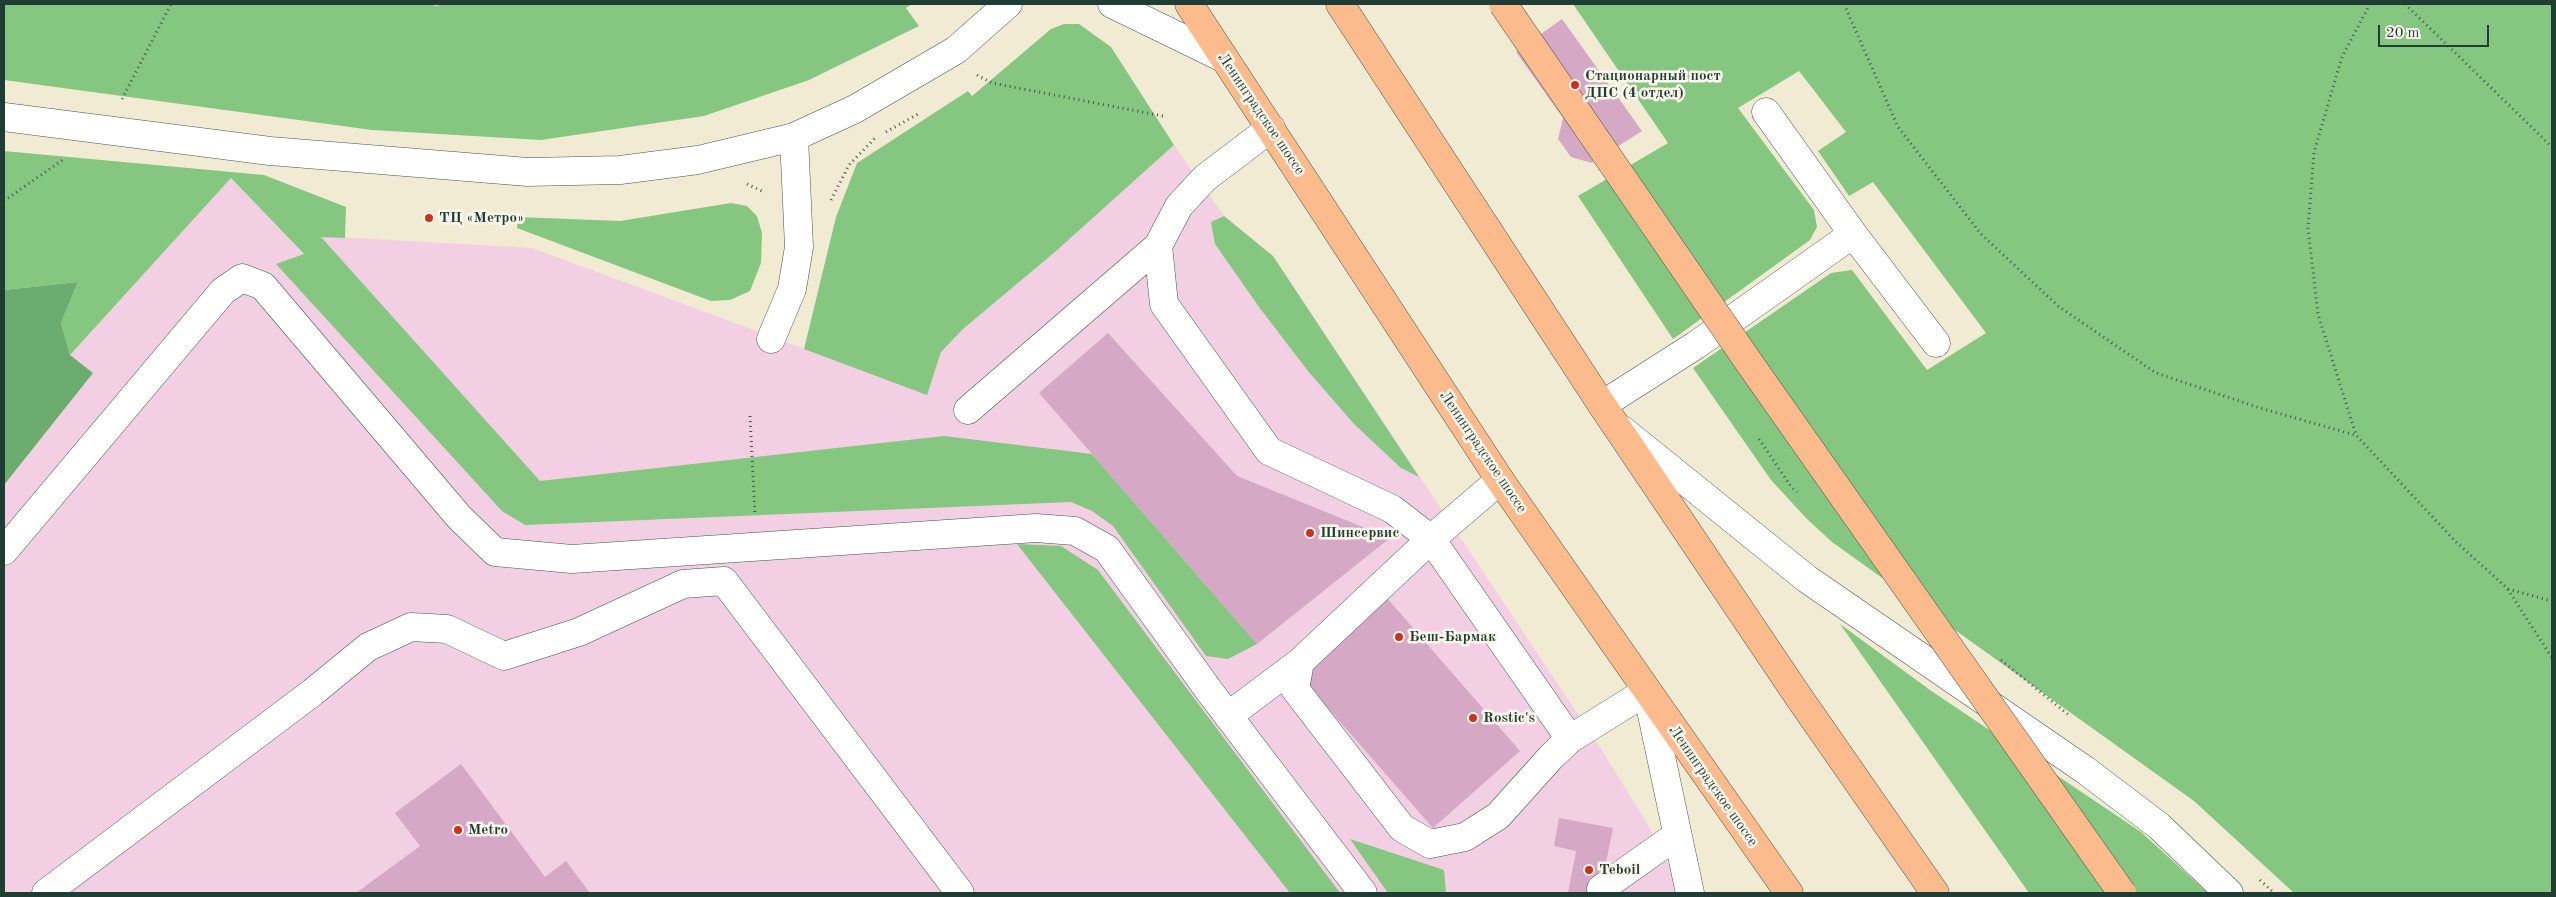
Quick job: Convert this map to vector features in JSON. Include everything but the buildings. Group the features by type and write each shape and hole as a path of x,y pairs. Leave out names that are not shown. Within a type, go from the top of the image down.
{"main road":[{"name":"Ленинградское шоссе","path":"1189,4 1500,480 1789,893"},
{"path":"1340,4 1609,415 1798,696 1935,893"},
{"path":"1503,4 1750,364 2122,893"}],"street":[{"path":"4,117 270,151 528,172 620,170 698,160 794,137 855,109 956,50 1008,4"},
{"path":"1112,4 1223,58"},
{"path":"1766,112 1936,343"},
{"path":"968,410 1158,246 1179,206 1205,178 1271,128"},
{"path":"771,339 792,289 799,247 794,137"},
{"path":"1854,234 1696,346 1609,415 1807,579 2100,781 2159,826 2229,893"},
{"path":"1158,246 1164,304 1269,451 1392,509 1431,539 1570,739"},
{"path":"4,552 223,291 242,278 263,286 459,517 495,552 572,559 1036,528 1075,531 1107,549 1228,716 1363,893"},
{"path":"1228,716 1300,662 1431,539 1500,480"},
{"path":"46,893 313,692 368,647 411,627 447,629 504,656 579,632 683,584 724,581 960,893"},
{"path":"1300,662 1295,689 1402,828 1430,844 1465,837 1498,816 1551,757 1570,739 1647,691 1690,893"},
{"path":"1601,888 1677,835"}],"path":[{"path":"4,201 107,129 171,4"},
{"path":"1844,4 1898,127 1981,234 2058,306 2156,373 2260,408 2356,435"},
{"path":"2370,4 2342,57 2314,152 2308,228 2318,314 2356,435 2456,542 2507,588 2552,658"},
{"path":"2405,4 2552,147"},
{"path":"971,73 992,83 1163,116"},
{"path":"750,416 757,546"},
{"path":"2507,588 2552,601"}],"shaded area":[{"path":"1174,145 1224,216 1273,256 1603,752 1645,820 1674,875 1675,893 4,893 4,485 93,373 70,355 231,178 304,255 320,236 532,248 927,394 941,352 963,329 1055,252"}],"green space":[{"path":"4,4 430,4 437,6 441,4 912,4 906,8 919,26 809,80 704,116 541,140 372,130 4,80"},
{"path":"1573,4 2552,4 2552,893 2294,893 2194,801 1832,542 1806,518 1771,480 1693,368 1831,273 1852,270 1927,370 1986,333 1873,182 1849,196 1818,151 1846,132 1799,71 1738,108 1814,210 1817,227 1810,240 1673,339 1578,196 1668,143"},
{"path":"1064,24 1079,24 1111,47 1174,145 1055,252 963,329 941,352 927,395 804,349 836,217 857,163 968,91 972,96 1051,29"},
{"path":"4,151 264,175 346,207 345,238 321,237 540,481 944,436 1092,454 1257,644 1228,659 1206,656 1113,526 1092,511 1071,502 525,525 502,511 276,264 304,254 231,178 70,355 61,323 78,282 4,290"},
{"path":"731,203 747,206 757,216 762,233 761,263 750,291 730,300 711,301 517,228 518,217 620,221"},
{"path":"1224,216 1273,256 1419,477 1401,468 1354,424 1308,371 1259,307 1215,244 1211,222"},
{"path":"78,282 61,323 70,355 93,373 4,485 4,290"},
{"path":"1017,544 1061,546 1098,570 1340,893 1290,893"},
{"path":"1840,624 1930,690 2141,832 2208,893 2029,893"},
{"path":"1350,839 1444,870 1446,893 1388,893"}],"place":[{"name":"Стационарный пост ДПС (4 отдел)","path":"1575,85"},
{"name":"ТЦ «Метро»","path":"429,218"},
{"name":"Шинсервис","path":"1310,533"},
{"name":"Беш-Бармак","path":"1399,637"},
{"name":"Rostic's","path":"1473,718"},
{"name":"Metro","path":"458,830"},
{"name":"Teboil","path":"1589,870"}]}
